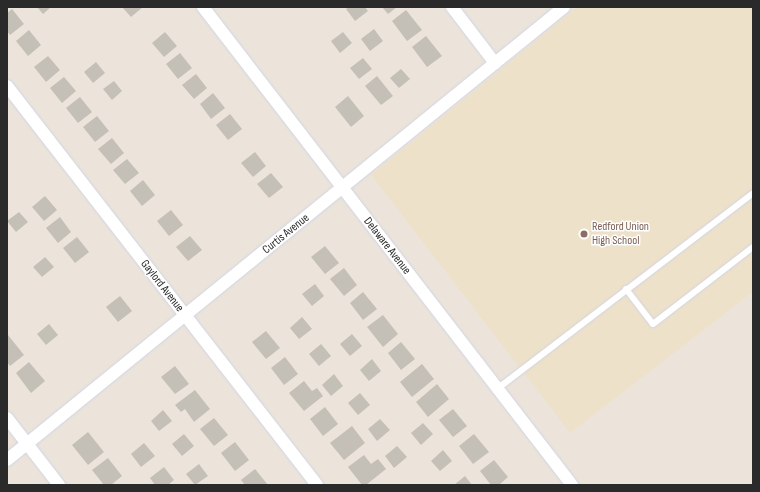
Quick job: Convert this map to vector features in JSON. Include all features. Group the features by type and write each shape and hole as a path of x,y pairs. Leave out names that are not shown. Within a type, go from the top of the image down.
{"street":[{"name":"Delaware Avenue","path":"203,7 572,485"},
{"path":"452,7 495,64"},
{"name":"Curtis Avenue","path":"7,460 564,7"},
{"name":"Gaylord Avenue","path":"7,86 317,485"},
{"path":"7,418 59,485"}],"lane":[{"path":"498,389 626,289 753,193"},
{"path":"626,289 653,324 753,246"}],"shaded area":[{"name":"Redford Union High School","path":"577,7 753,7 753,292 570,433 371,175"}],"building":[{"path":"37,7 51,7 43,14"},
{"path":"122,7 143,7 131,17"},
{"path":"349,7 365,7 368,11 355,21 346,9"},
{"path":"382,7 397,7 388,14"},
{"path":"12,9 24,24 10,35 7,31 7,13"},
{"path":"406,10 422,30 407,41 392,21"},
{"path":"374,29 383,41 370,51 361,39"},
{"path":"29,30 41,45 28,56 16,41"},
{"path":"165,32 177,46 164,57 152,43"},
{"path":"343,32 352,43 340,53 331,41"},
{"path":"426,36 442,56 427,67 412,47"},
{"path":"180,53 192,68 178,79 166,64"},
{"path":"48,56 60,70 46,82 34,67"},
{"path":"363,58 372,69 359,79 350,68"},
{"path":"96,62 105,73 93,83 84,72"},
{"path":"401,69 410,79 399,88 390,78"},
{"path":"196,74 207,88 194,99 182,85"},
{"path":"377,76 393,96 381,105 365,86"},
{"path":"64,77 76,91 62,103 50,88"},
{"path":"114,81 122,91 112,100 103,89"},
{"path":"213,93 225,108 211,119 200,104"},
{"path":"348,96 364,116 351,127 335,107"},
{"path":"80,97 92,112 78,123 66,108"},
{"path":"230,114 242,129 228,140 216,125"},
{"path":"97,116 109,131 95,142 83,127"},
{"path":"112,138 124,153 111,164 98,149"},
{"path":"255,152 266,166 253,177 241,163"},
{"path":"127,159 139,173 125,184 113,170"},
{"path":"271,173 283,187 269,198 257,184"},
{"path":"143,180 155,195 142,206 130,191"},
{"path":"45,196 57,210 44,221 32,207"},
{"path":"171,210 183,225 169,236 157,221"},
{"path":"19,212 28,222 16,232 7,221"},
{"path":"60,217 71,232 58,243 46,228"},
{"path":"190,236 202,250 188,261 176,247"},
{"path":"77,237 89,252 75,263 63,248"},
{"path":"325,246 339,263 325,274 311,257"},
{"path":"45,257 54,267 42,277 33,267"},
{"path":"344,268 357,285 344,296 330,279"},
{"path":"315,284 324,296 312,306 302,294"},
{"path":"363,292 377,309 363,320 350,303"},
{"path":"120,296 132,311 118,322 106,307"},
{"path":"383,315 398,334 383,347 367,327"},
{"path":"302,317 312,329 299,339 290,328"},
{"path":"49,324 58,335 46,345 37,334"},
{"path":"266,331 280,348 266,359 252,342"},
{"path":"352,334 362,346 350,356 340,344"},
{"path":"8,335 24,355 10,366 7,362"},
{"path":"401,342 415,359 401,370 388,353"},
{"path":"321,344 331,356 319,366 309,354"},
{"path":"285,357 298,374 284,385 271,368"},
{"path":"372,359 381,371 369,381 360,370"},
{"path":"29,362 45,381 31,393 16,373"},
{"path":"422,364 434,379 412,397 400,382"},
{"path":"175,366 189,384 175,394 161,377"},
{"path":"334,374 343,386 331,396 322,385"},
{"path":"304,381 312,391 317,388 323,396 304,411 289,393"},
{"path":"437,384 449,399 428,417 416,402"},
{"path":"195,390 210,409 194,422 185,409 181,412 175,405"},
{"path":"360,393 370,405 358,415 348,403"},
{"path":"325,407 338,424 323,436 310,419"},
{"path":"453,409 467,426 453,437 439,420"},
{"path":"163,410 172,421 159,431 151,421"},
{"path":"214,418 228,435 214,446 200,429"},
{"path":"380,419 390,430 377,441 368,429"},
{"path":"423,423 433,434 421,445 411,433"},
{"path":"352,426 365,443 344,460 330,443"},
{"path":"88,432 104,452 88,465 72,445"},
{"path":"184,434 194,446 182,456 172,444"},
{"path":"474,434 489,452 473,464 459,446"},
{"path":"235,442 249,460 235,471 221,453"},
{"path":"144,443 155,456 141,467 131,454"},
{"path":"397,446 407,457 394,468 385,456"},
{"path":"443,450 452,461 440,471 431,461"},
{"path":"364,455 371,464 378,459 386,469 366,485 362,485 348,467"},
{"path":"108,458 122,476 111,485 104,485 92,470"},
{"path":"494,460 508,477 499,485 491,485 480,471"},
{"path":"199,464 208,476 195,485 186,474"},
{"path":"164,467 174,480 168,485 155,485 150,478"},
{"path":"255,469 268,485 245,485 241,480"},
{"path":"465,476 472,485 454,485"}],"place":[{"name":"Redford Union High School","path":"584,234"}]}
